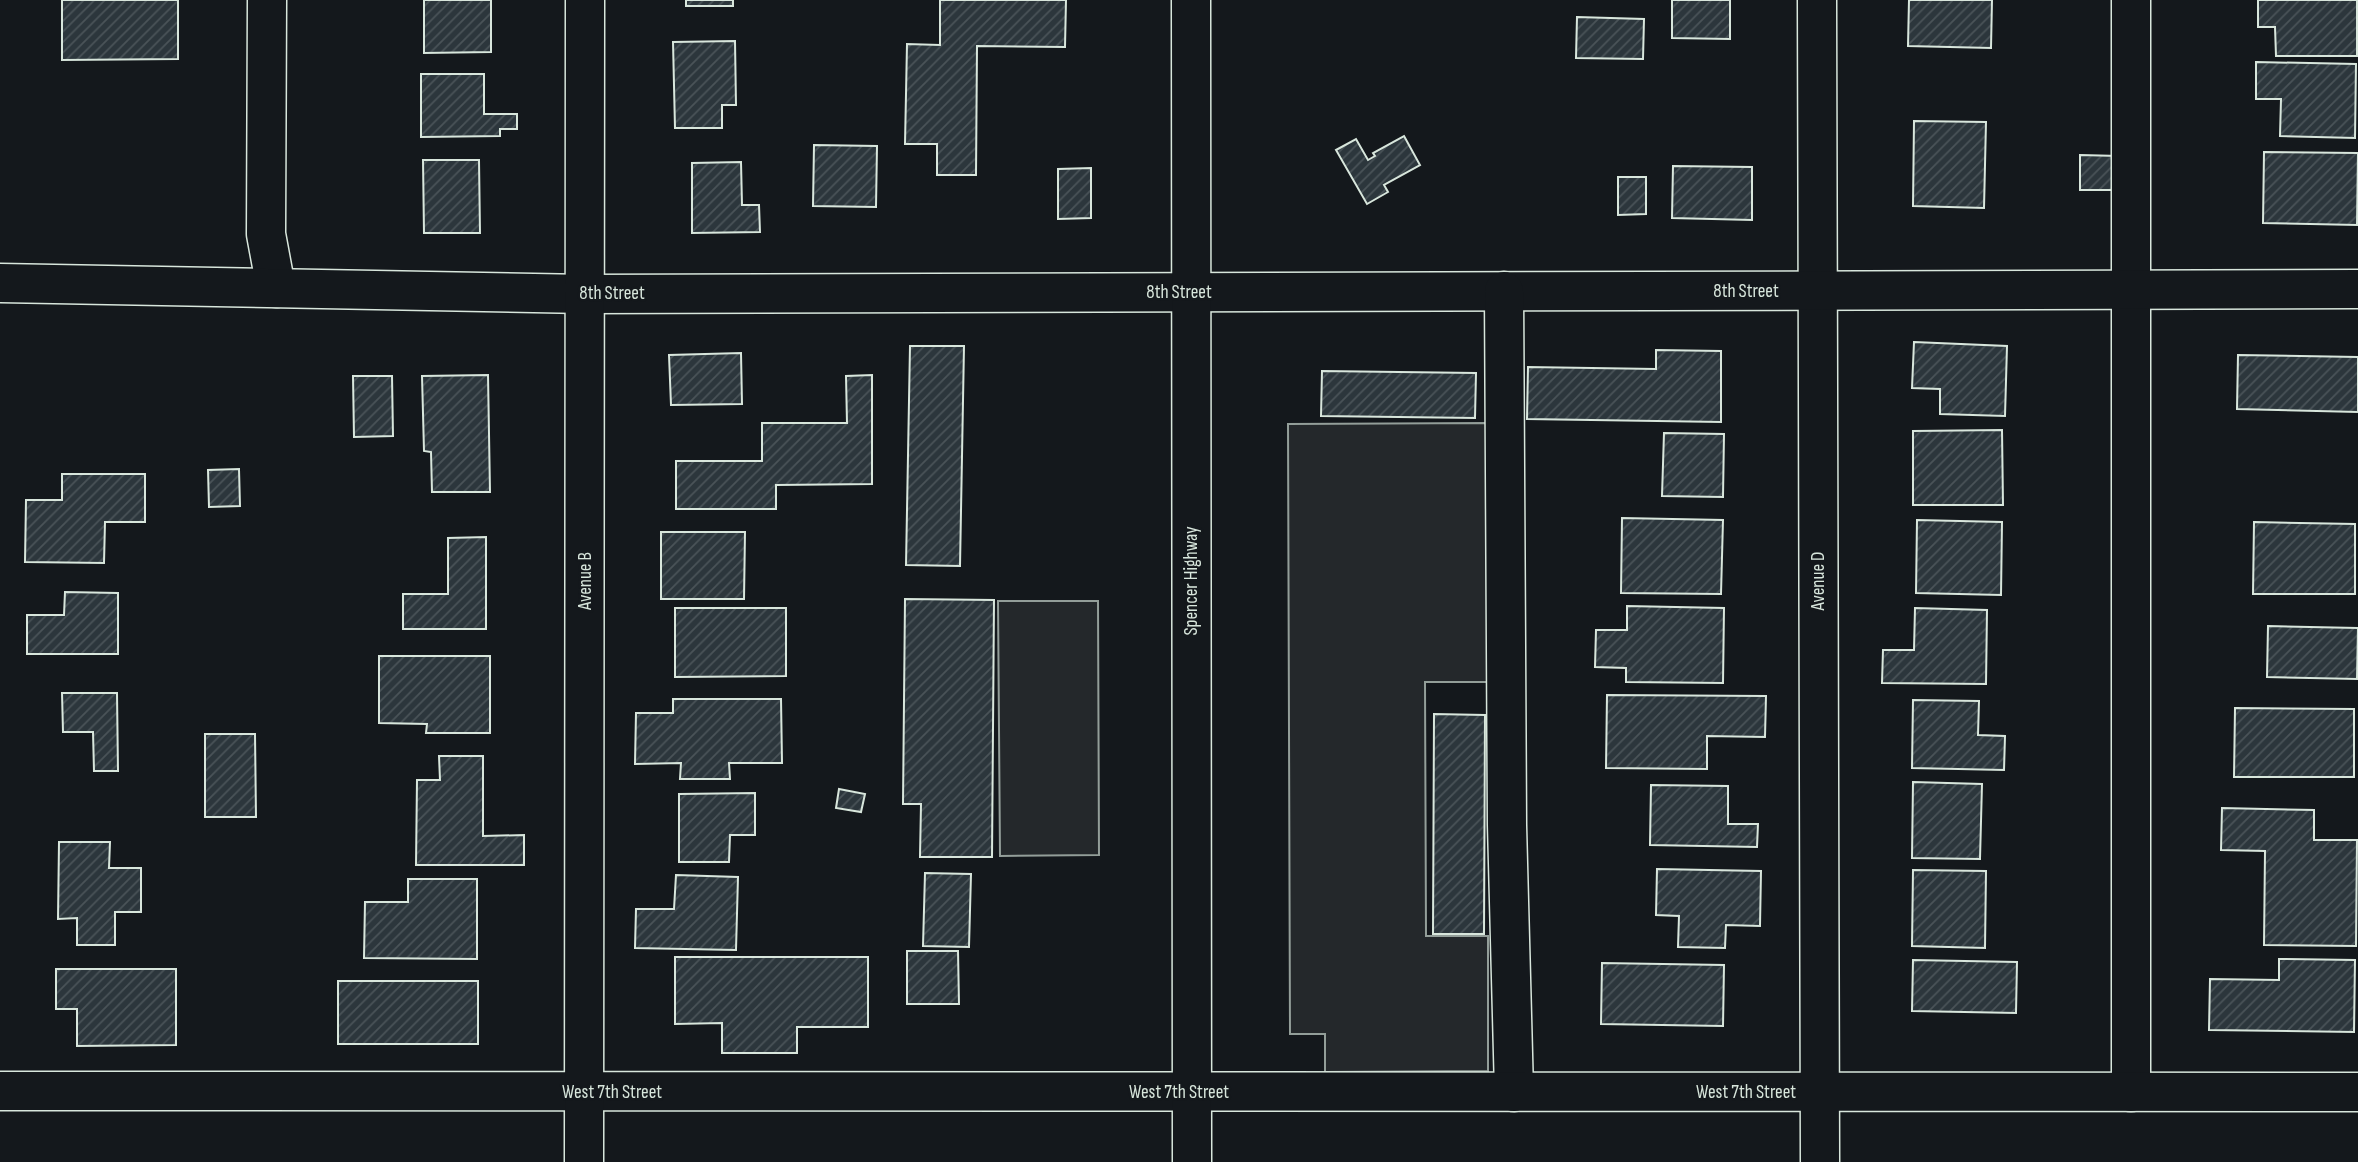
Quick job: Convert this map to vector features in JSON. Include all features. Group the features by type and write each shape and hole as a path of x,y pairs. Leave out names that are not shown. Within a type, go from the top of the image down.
{"street":[{"path":"267,0 266,234 276,288"},
{"name":"Avenue B","path":"584,1162 585,0"},
{"name":"Spencer Highway","path":"1191,0 1192,1162"},
{"name":"Avenue D","path":"1817,0 1820,1162"},
{"path":"2131,0 2131,1093"},
{"name":"8th Street","path":"0,283 585,293 2358,289"},
{"path":"1504,291 1506,811 1514,1092"},
{"name":"West 7th Street","path":"0,1091 2358,1093"}],"shaded area":[{"path":"1487,423 1488,682 1425,682 1426,936 1488,936 1488,1071 1325,1072 1325,1034 1290,1034 1288,424"},
{"path":"998,601 1098,601 1099,855 1000,856"}],"building":[{"path":"62,0 178,0 178,59 62,60"},
{"path":"424,0 491,0 491,52 424,53"},
{"path":"686,0 733,0 733,6 686,6"},
{"path":"940,0 1066,0 1065,47 977,46 976,175 937,175 937,144 905,144 907,44 940,45"},
{"path":"1672,0 1730,0 1730,39 1672,38"},
{"path":"1909,0 1992,0 1991,48 1908,46"},
{"path":"2258,0 2357,0 2357,56 2276,56 2275,27 2258,27"},
{"path":"1577,17 1644,19 1643,59 1576,58"},
{"path":"735,41 736,105 722,105 722,128 675,128 673,42"},
{"path":"2256,62 2356,64 2355,138 2280,136 2281,99 2256,99"},
{"path":"421,74 484,74 484,114 517,114 517,129 500,129 500,136 421,137"},
{"path":"1914,121 1986,122 1984,208 1913,206"},
{"path":"1404,136 1420,165 1384,185 1388,192 1367,204 1336,150 1356,139 1368,160 1375,156 1373,153"},
{"path":"814,145 877,146 876,207 813,206"},
{"path":"2264,152 2358,153 2357,225 2263,223"},
{"path":"2080,155 2119,156 2119,190 2080,190"},
{"path":"423,160 479,160 480,233 424,233"},
{"path":"741,162 742,205 759,205 760,232 692,233 692,163"},
{"path":"1673,166 1752,167 1752,220 1672,218"},
{"path":"1091,168 1091,218 1058,219 1058,169"},
{"path":"1618,177 1646,177 1646,214 1618,215"},
{"path":"1914,342 2007,346 2005,416 1940,414 1940,389 1912,388"},
{"path":"910,346 964,346 960,566 906,565"},
{"path":"1656,350 1721,351 1721,422 1527,419 1528,367 1656,369"},
{"path":"741,353 742,404 671,405 669,355"},
{"path":"2238,355 2358,357 2358,412 2237,409"},
{"path":"1322,371 1476,373 1475,418 1321,416"},
{"path":"488,375 490,492 432,492 431,452 424,451 422,376"},
{"path":"872,375 872,484 776,485 776,509 676,509 676,461 762,461 762,423 847,423 846,376"},
{"path":"353,376 392,376 393,436 354,437"},
{"path":"2002,430 2003,505 1913,505 1913,431"},
{"path":"1664,433 1724,434 1723,497 1662,496"},
{"path":"239,469 240,506 209,507 208,470"},
{"path":"62,474 145,474 145,522 105,522 104,563 25,562 26,500 62,500"},
{"path":"1622,518 1723,520 1721,594 1621,593"},
{"path":"1917,520 2002,522 2001,595 1916,593"},
{"path":"2254,522 2355,524 2355,594 2253,594"},
{"path":"661,532 745,532 744,599 661,599"},
{"path":"486,537 486,629 403,629 403,594 448,594 448,538"},
{"path":"65,592 118,593 118,654 27,654 27,615 64,615"},
{"path":"905,599 994,600 992,857 920,857 921,804 903,804"},
{"path":"1627,606 1724,608 1723,683 1626,682 1626,668 1595,667 1596,630 1627,630"},
{"path":"675,608 786,608 786,676 675,677"},
{"path":"1915,608 1987,610 1986,684 1882,683 1883,650 1914,650"},
{"path":"2268,626 2358,628 2357,679 2267,677"},
{"path":"379,656 490,656 490,733 426,733 427,724 379,723"},
{"path":"62,693 117,693 118,771 94,771 93,732 63,732"},
{"path":"1607,695 1766,696 1765,737 1707,736 1707,769 1606,768"},
{"path":"673,699 781,699 782,763 729,763 730,779 680,779 681,763 635,764 636,713 673,713"},
{"path":"1913,700 1979,701 1978,735 2005,736 2004,770 1912,768"},
{"path":"2235,708 2354,709 2354,777 2234,777"},
{"path":"1434,714 1485,715 1484,934 1433,934"},
{"path":"205,734 255,734 256,817 205,817"},
{"path":"439,756 483,756 483,836 524,835 524,865 416,865 417,780 440,780"},
{"path":"1913,782 1982,784 1980,859 1912,858"},
{"path":"1651,785 1728,786 1728,824 1758,824 1757,847 1650,845"},
{"path":"839,789 865,794 861,812 836,808"},
{"path":"755,793 755,835 730,835 729,862 679,862 679,794"},
{"path":"2222,808 2314,810 2314,840 2357,840 2356,946 2264,945 2265,851 2221,850"},
{"path":"59,842 110,842 109,868 141,868 141,912 115,912 115,945 77,945 77,918 58,919"},
{"path":"1657,869 1761,871 1760,926 1726,925 1725,948 1678,947 1679,916 1656,915"},
{"path":"1913,870 1986,871 1985,948 1912,946"},
{"path":"925,873 971,874 969,947 923,946"},
{"path":"676,875 738,877 736,950 635,948 636,909 674,909"},
{"path":"408,879 477,879 477,959 364,958 365,902 408,902"},
{"path":"907,951 958,951 959,1004 907,1004"},
{"path":"675,957 868,957 868,1027 797,1027 797,1053 722,1053 722,1023 675,1024"},
{"path":"2279,959 2355,960 2354,1032 2209,1030 2210,979 2279,980"},
{"path":"1913,960 2017,962 2016,1013 1912,1011"},
{"path":"1602,963 1724,965 1723,1026 1601,1024"},
{"path":"56,969 176,969 176,1045 77,1046 77,1009 56,1009"},
{"path":"338,981 478,981 478,1044 338,1044"}]}
